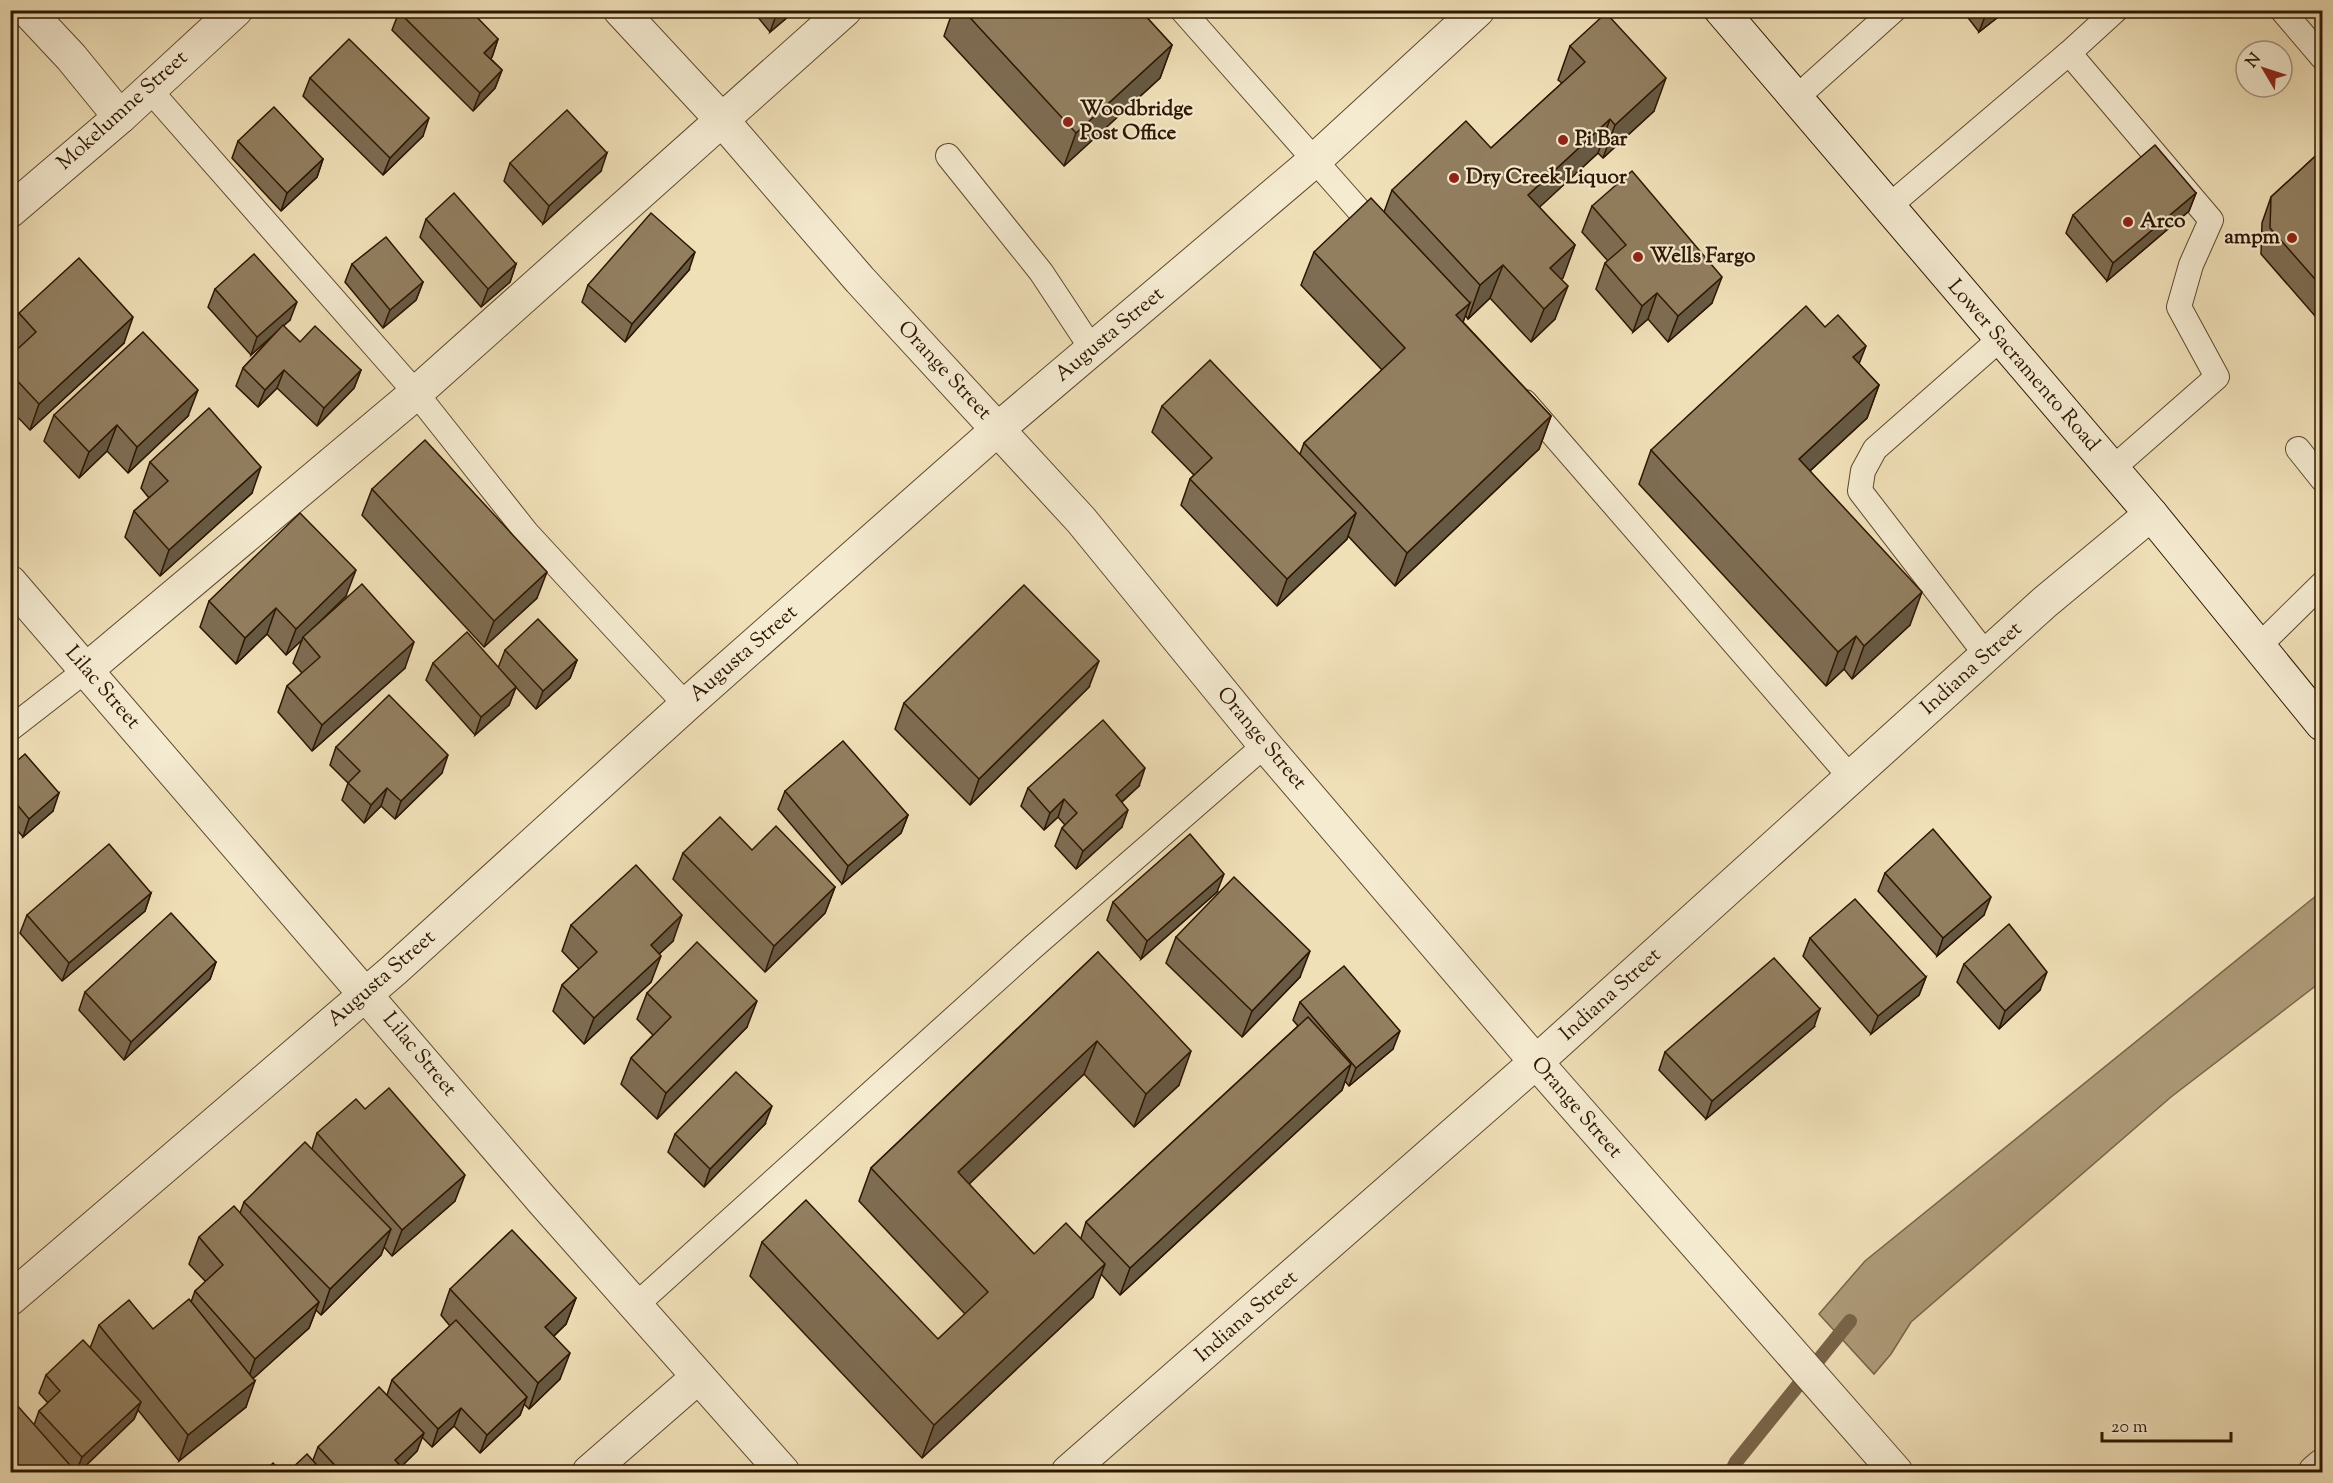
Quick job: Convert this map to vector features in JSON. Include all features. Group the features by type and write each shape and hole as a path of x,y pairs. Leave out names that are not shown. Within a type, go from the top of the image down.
{"street":[{"path":"27,10 71,57 120,117"},
{"name":"Mokelumne Street","path":"10,211 120,117 148,88 236,10"},
{"name":"Orange Street","path":"620,10 721,119 860,280 1081,520 1265,745 1536,1062 1896,1473"},
{"path":"86,670 416,393 845,10"},
{"name":"Augusta Street","path":"10,1299 367,993 686,705 998,429 1315,160 1478,10"},
{"name":"Lower Sacramento Road","path":"1721,10 2151,514 2322,724"},
{"name":"Indiana Street","path":"1068,1473 1536,1062 2045,602 2151,514"},
{"name":"Lilac Street","path":"10,582 635,1306 783,1473"},
{"path":"589,1473 698,1377"},
{"path":"2315,1473 2322,1466"}],"lane":[{"path":"1182,10 1393,249"},
{"path":"1796,98 1894,10"},
{"path":"1888,207 2069,53 2116,10"},
{"path":"2282,10 2322,57"},
{"path":"2069,53 2211,220 2191,265 2179,307 2217,377 2112,468"},
{"path":"148,88 416,393 527,533 686,705"},
{"path":"948,156 1041,272 1092,349"},
{"path":"1987,656 1860,491 1863,471 1875,449 2000,339"},
{"path":"1510,384 1852,778"},
{"path":"2298,449 2322,479"},
{"path":"2259,646 2322,584"},
{"path":"10,729 86,670"},
{"path":"635,1306 1033,947 1265,745"}],"shaded area":[{"path":"2322,891 2322,981 2171,1097 1911,1322 1891,1354 1874,1374 1819,1314 1865,1261"}],"building":[{"path":"400,10 470,10 498,39 484,53 502,70 480,93 399,12"},
{"name":"Woodbridge Post Office","path":"963,10 1140,10 1172,45 1076,133"},
{"path":"1606,13 1666,78 1615,125 1610,119 1528,195 1575,245 1550,268 1568,286 1544,309 1503,265 1480,285 1392,190 1466,121 1491,148 1585,62 1570,46"},
{"path":"349,39 429,118 390,158 310,78"},
{"path":"274,107 323,159 287,193 238,141"},
{"path":"567,110 607,153 549,206 510,163"},
{"name":"Arco","path":"2155,145 2196,193 2113,263 2073,215"},
{"name":"ampm","path":"2322,150 2322,287 2270,228 2271,197"},
{"path":"1632,171 1722,277 1678,316 1657,293 1642,306 1605,263 1626,245 1592,206"},
{"path":"454,193 516,264 488,289 426,219"},
{"path":"1371,198 1470,303 1456,315 1551,416 1407,553 1304,443 1405,348 1314,252"},
{"path":"651,213 695,252 632,324 588,285"},
{"path":"386,237 423,282 390,310 352,264"},
{"path":"254,254 297,302 257,337 215,289"},
{"path":"79,258 133,317 39,404 10,373 10,356 36,332 19,313"},
{"path":"1806,306 1825,327 1838,315 1866,346 1853,357 1879,385 1799,459 1922,592 1864,646 1856,636 1838,652 1651,450"},
{"path":"283,325 300,342 315,326 361,370 324,408 284,370 265,390 243,368"},
{"path":"143,332 198,390 137,447 117,425 89,452 54,415"},
{"path":"1210,360 1356,513 1287,579 1190,479 1212,458 1162,406"},
{"path":"209,408 261,467 169,550 134,511 168,481 150,462"},
{"path":"425,440 547,572 494,621 372,489"},
{"path":"300,513 356,570 296,629 276,608 245,638 209,601"},
{"path":"362,584 414,642 322,725 287,686 320,657 303,637"},
{"path":"1024,585 1099,661 979,779 904,703"},
{"path":"538,619 577,660 543,691 505,650"},
{"path":"467,632 516,687 481,717 433,663"},
{"path":"389,695 448,755 401,801 387,788 371,805 348,783 360,771 336,747"},
{"path":"1103,720 1145,768 1116,795 1128,810 1083,851 1062,828 1077,813 1064,799 1050,813 1028,788"},
{"path":"843,741 908,815 848,866 785,791"},
{"path":"25,754 59,793 29,819 10,796 10,767"},
{"path":"720,817 752,850 776,826 835,887 774,946 683,853"},
{"path":"1933,829 1991,897 1943,938 1885,873"},
{"path":"1190,834 1224,874 1147,941 1113,902"},
{"path":"109,844 151,893 69,963 27,915"},
{"path":"636,865 682,915 651,945 661,956 594,1018 562,985 597,952 571,925"},
{"path":"1234,877 1310,951 1252,1011 1176,937"},
{"path":"1855,899 1926,977 1878,1016 1810,938"},
{"path":"171,913 216,962 131,1042 85,992"},
{"path":"2009,924 2047,972 2005,1011 1964,964"},
{"path":"697,942 757,1001 666,1093 631,1058 671,1017 647,993"},
{"path":"1098,952 1191,1051 1146,1094 1097,1041 958,1172 1034,1254 1066,1223 1105,1264 934,1425 762,1242 806,1200 938,1339 988,1292 871,1168"},
{"path":"1774,958 1820,1009 1712,1101 1665,1052"},
{"path":"1344,966 1400,1031 1356,1068 1300,1002"},
{"path":"1308,1017 1351,1064 1130,1268 1086,1222"},
{"path":"736,1072 772,1106 710,1169 675,1134"},
{"path":"389,1088 465,1175 402,1230 317,1133 356,1099 365,1109"},
{"path":"305,1142 391,1229 330,1289 244,1202"},
{"path":"234,1206 319,1302 255,1359 195,1291 223,1265 199,1237"},
{"path":"512,1230 576,1298 545,1327 570,1353 538,1383 450,1289"},
{"path":"189,1299 255,1381 188,1435 99,1325 129,1300 153,1329"},
{"path":"456,1320 527,1397 487,1435 461,1408 438,1429 392,1380"},
{"path":"83,1340 141,1402 82,1457 39,1411 60,1391 46,1375"},
{"path":"379,1387 424,1433 395,1460 407,1473 342,1473 318,1447"},
{"path":"15,1403 77,1473 10,1473 10,1407"},
{"path":"307,1454 324,1473 287,1473"},
{"path":"273,1463 282,1473 263,1473"}],"waterway":[{"path":"1731,1472 1736,1462 1850,1321"}],"place":[{"name":"Woodbridge Post Office","path":"1068,122"},
{"name":"Pi Bar","path":"1563,140"},
{"name":"Dry Creek Liquor","path":"1454,178"},
{"name":"Arco","path":"2128,222"},
{"name":"ampm","path":"2292,238"},
{"name":"Wells Fargo","path":"1638,257"}]}
